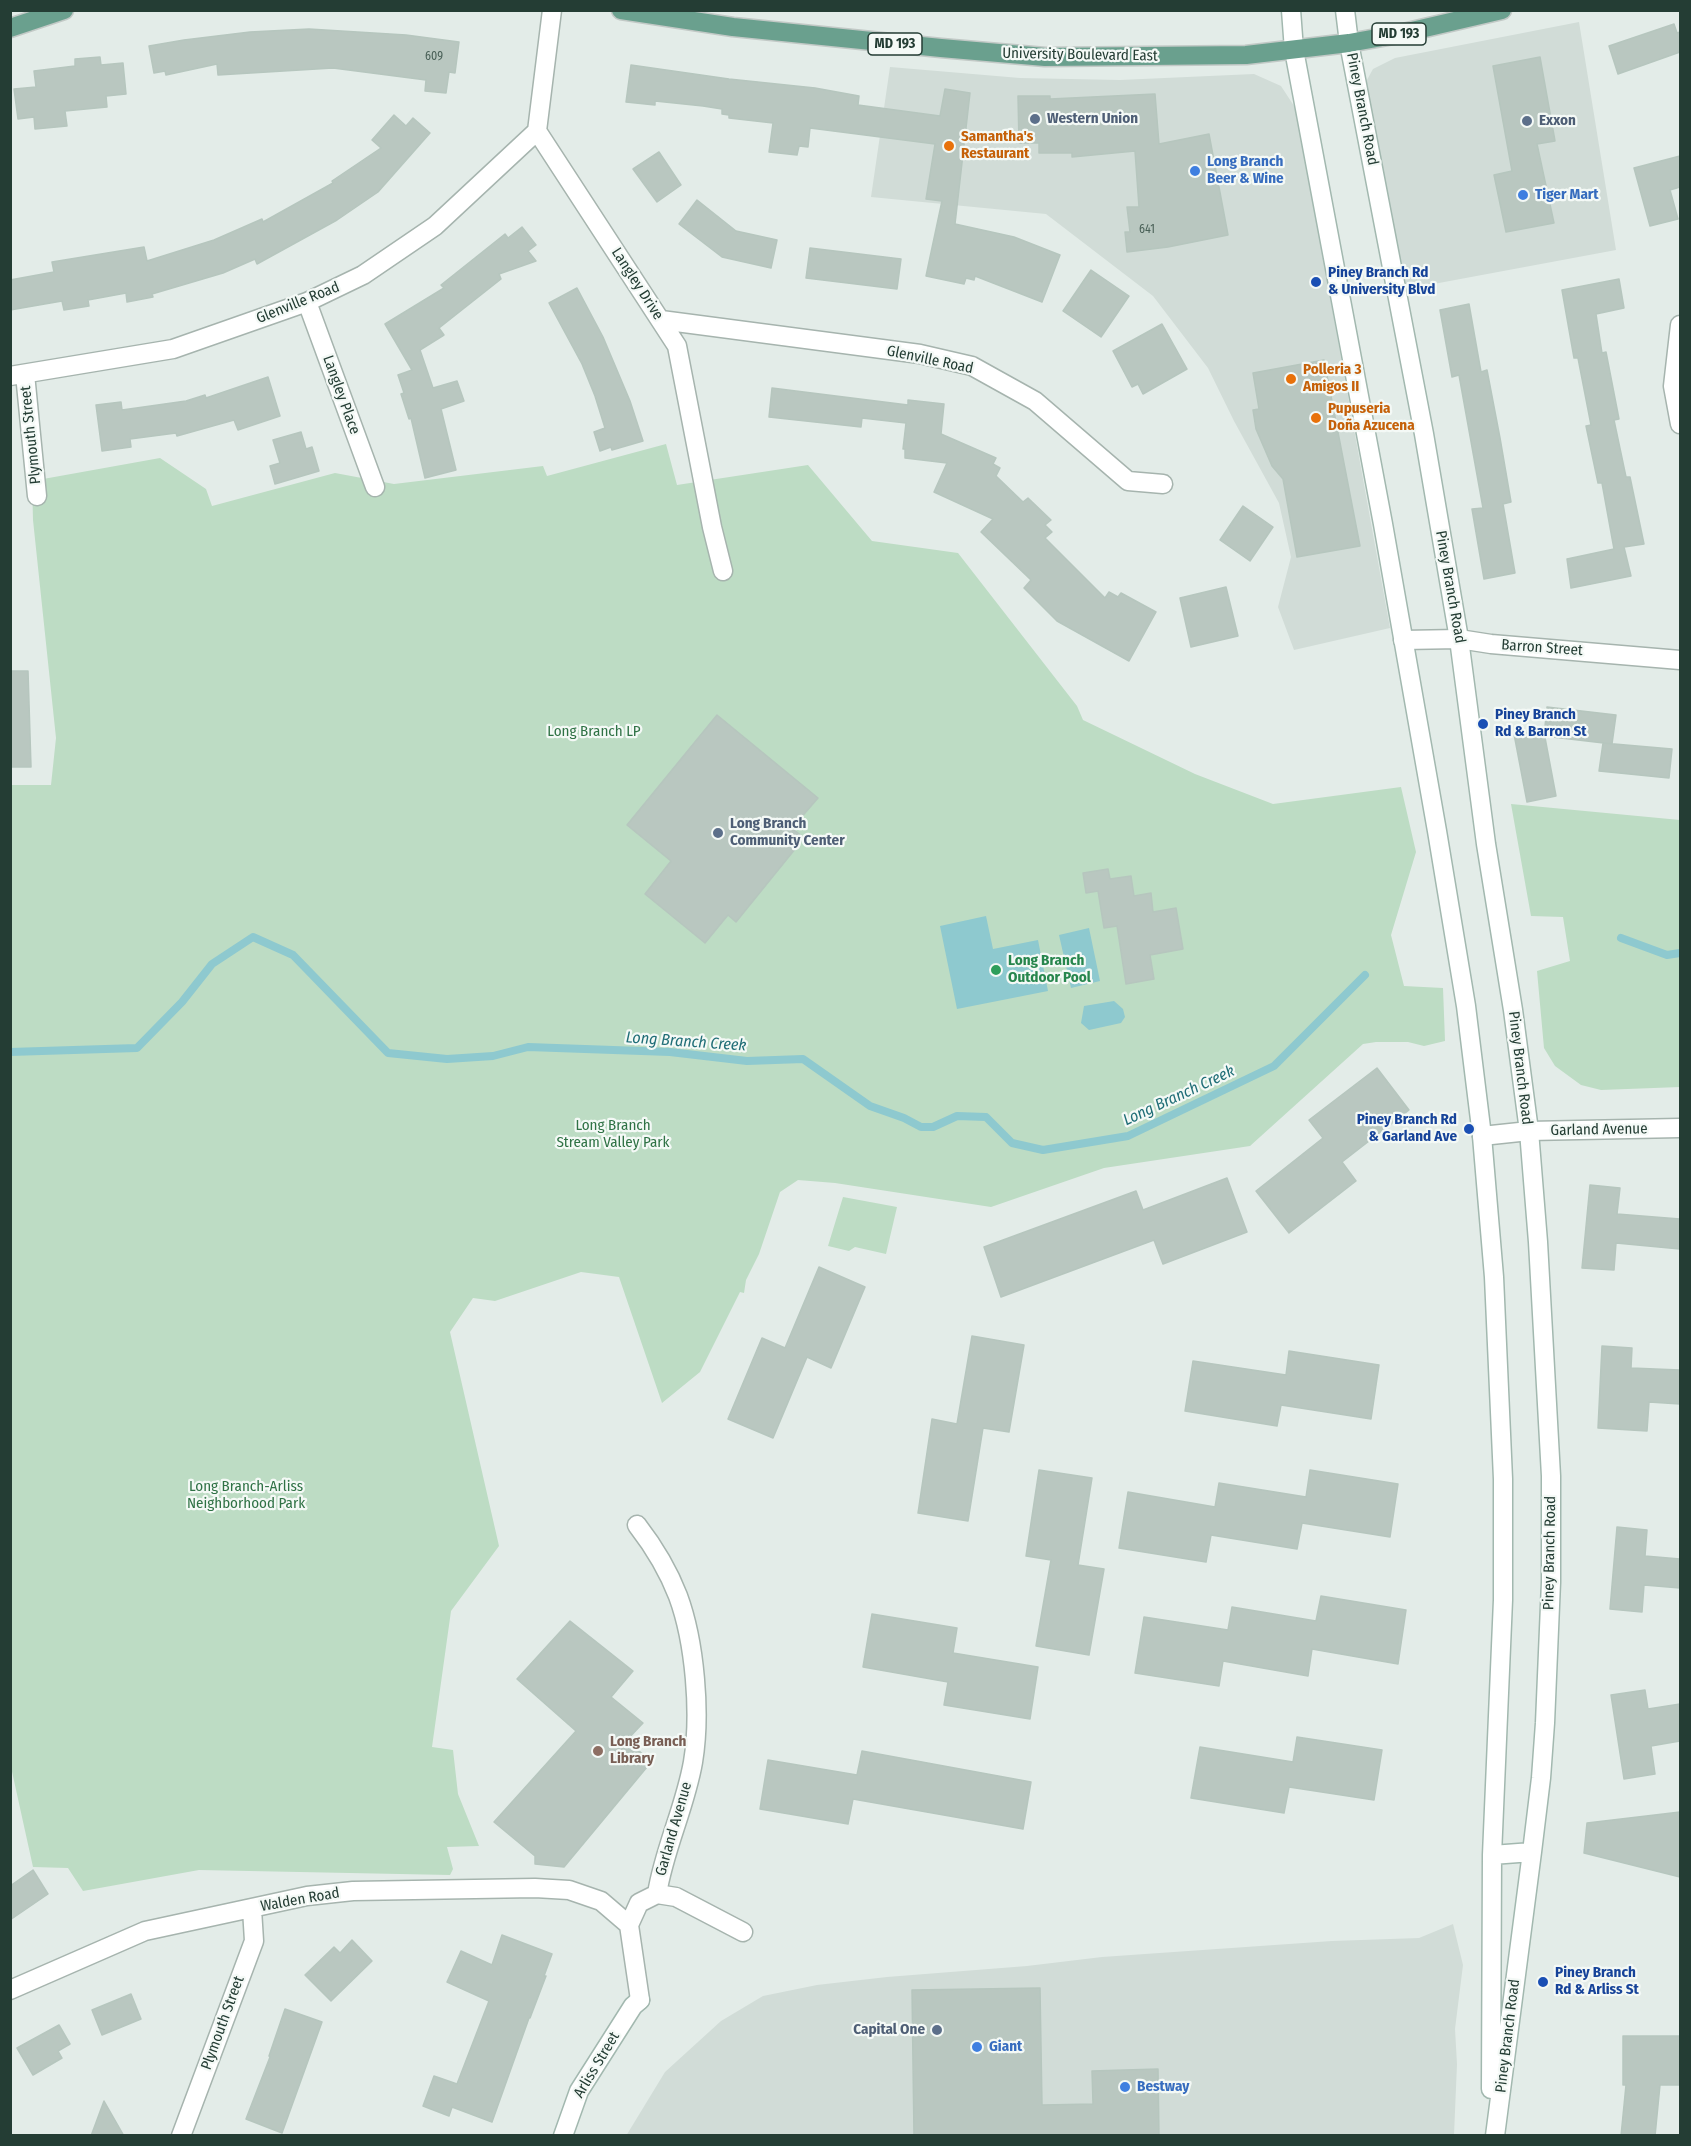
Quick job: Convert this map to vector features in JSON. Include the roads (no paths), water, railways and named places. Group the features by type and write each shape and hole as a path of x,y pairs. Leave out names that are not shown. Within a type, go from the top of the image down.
{"main road":[{"path":"10,28 63,10"},
{"name":"University Boulevard East","path":"621,10 733,27 1046,57 1246,55 1350,43 1502,10"}],"street":[{"path":"537,131 552,10"},
{"name":"Piney Branch Road","path":"1291,10 1294,50 1403,640 1466,1006 1482,1136 1494,1278 1503,1490 1503,1600 1492,1855 1493,2136"},
{"name":"Piney Branch Road","path":"1345,10 1424,434 1459,639 1486,844 1513,1010 1529,1131 1538,1242 1551,1476 1551,1581 1545,1723 1532,1852 1493,2136"},
{"name":"Glenville Road","path":"18,375 172,349 307,302 363,275 435,226 537,131"},
{"name":"Langley Drive","path":"537,131 677,346 712,527 723,571"},
{"name":"Langley Place","path":"307,302 375,487"},
{"name":"Glenville Road","path":"661,320 920,354 972,366 1035,400 1128,481 1163,484"},
{"path":"1680,325 1673,386 1680,424"},
{"name":"Plymouth Street","path":"18,375 37,496"},
{"name":"Barron Street","path":"1403,640 1459,639 1491,644 1680,660"},
{"name":"Garland Avenue","path":"1482,1136 1529,1131 1680,1128"},
{"name":"Garland Avenue","path":"638,1525 658,1553 678,1597 691,1647 697,1714 693,1762 681,1812 660,1873 657,1894"},
{"path":"1492,1855 1532,1852"},
{"name":"Walden Road","path":"10,1990 145,1931 307,1896 353,1891 535,1887 569,1890 601,1900 629,1925"},
{"path":"629,1925 639,1903 657,1894 676,1897 743,1932"},
{"name":"Plymouth Street","path":"181,2136 254,1941 252,1909"},
{"name":"Arliss Street","path":"563,2136 579,2091 633,2006 640,2000 629,1925"}],"water":[{"name":"Long Branch Outdoor Pool","path":"986,916 993,949 1038,940 1048,991 957,1009 940,926"},
{"path":"1089,928 1100,981 1071,988 1059,935"},
{"path":"1114,1001 1123,1009 1125,1017 1121,1023 1089,1030 1081,1023 1084,1006"}],"waterway":[{"name":"Long Branch Creek","path":"10,1052 137,1048 182,1002 212,964 253,937 293,955 388,1053 447,1059 493,1056 528,1047 670,1052 747,1061 803,1059 870,1106 904,1118 921,1127 933,1127 957,1116 986,1117 1012,1143 1043,1150 1128,1136 1274,1066 1365,975"},
{"name":"Long Branch Creek","path":"1621,938 1667,955 1680,953"}],"place":[{"name":"Western Union","path":"1035,119"},
{"name":"Exxon","path":"1527,121"},
{"name":"Samantha's Restaurant","path":"949,146"},
{"name":"Long Branch Beer & Wine","path":"1195,171"},
{"name":"Tiger Mart","path":"1523,195"},
{"name":"Piney Branch Rd & University Blvd","path":"1316,282"},
{"name":"Polleria 3 Amigos II","path":"1291,379"},
{"name":"Pupuseria Doña Azucena","path":"1316,418"},
{"name":"Piney Branch Rd & Barron St","path":"1483,724"},
{"name":"Long Branch Community Center","path":"718,833"},
{"name":"Long Branch Outdoor Pool","path":"996,970"},
{"name":"Piney Branch Rd & Garland Ave","path":"1469,1129"},
{"name":"Long Branch Library","path":"598,1751"},
{"name":"Piney Branch Rd & Arliss St","path":"1543,1982"},
{"name":"Capital One","path":"937,2030"},
{"name":"Giant","path":"977,2047"},
{"name":"Bestway","path":"1125,2087"}],"park label":[{"name":"Long Branch LP","path":"594,732"},
{"name":"Long Branch Stream Valley Park","path":"613,1134"},
{"name":"Long Branch-Arliss Neighborhood Park","path":"246,1496"}]}
